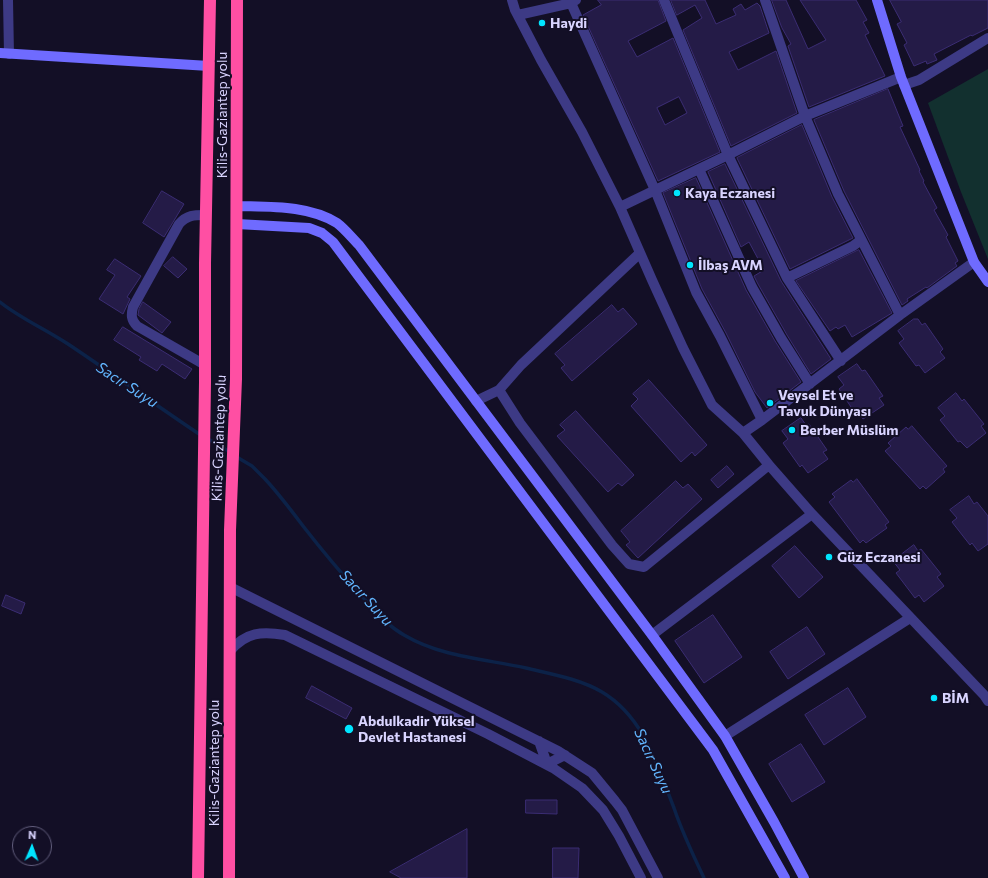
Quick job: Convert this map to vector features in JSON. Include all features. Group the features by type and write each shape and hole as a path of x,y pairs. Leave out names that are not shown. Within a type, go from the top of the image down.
{"highway":[{"name":"Kilis-Gaziantep yolu","path":"198,878 204,479 205,215 210,0"},
{"name":"Kilis-Gaziantep yolu","path":"229,878 230,530 236,379 237,0"}],"street":[{"path":"8,0 4,54 209,66"},
{"path":"512,0 541,60 582,132 620,207 683,348 712,405 743,433 812,514 988,701"},
{"path":"664,0 728,156 786,278 841,361"},
{"path":"765,0 806,116 838,194 900,315"},
{"path":"877,0 903,81 974,262 988,282"},
{"path":"518,15 574,2 655,190 696,292 762,420"},
{"path":"620,207 728,156 806,116 903,81 919,80 988,38"},
{"path":"699,169 752,287 810,384"},
{"path":"237,206 284,208 307,211 325,217 338,224 359,245 652,635 725,736 804,878"},
{"path":"205,215 184,218 179,224 133,307 131,315 133,321 138,326 205,365"},
{"path":"237,224 310,228 322,233 334,242 713,750 785,878"},
{"path":"786,278 853,246 862,240"},
{"path":"476,401 499,390 521,365 640,253"},
{"path":"743,433 841,361 900,315 974,262"},
{"path":"499,390 520,423 612,545 629,564 644,566 769,465"},
{"path":"652,635 812,514"},
{"path":"230,587 565,755 592,774 622,810 658,878"},
{"path":"725,736 910,618"},
{"path":"230,651 238,642 252,635 268,632 286,635 547,764 582,788 603,810 619,836 641,878"},
{"path":"539,741 547,764"},
{"path":"547,764 565,755"}],"green space":[{"path":"988,69 988,259 928,103"}],"building":[{"path":"598,0 658,0 666,21 628,41 637,57 673,38 720,152 658,181 583,15 601,5","holes":["679,97 687,113 665,125 657,108"]},
{"path":"671,0 705,0 716,24 736,15 733,9 741,4 745,10 757,3 760,6 769,33 729,52 738,70 776,51 797,113 731,146 683,30 702,18 695,5 677,15"},
{"path":"772,0 786,0 808,49 826,40 800,0 856,0 867,20 863,22 869,33 865,35 885,76 809,107 788,46 791,44 782,28"},
{"path":"890,0 988,0 988,28 934,54 937,60 927,64 926,61 914,66 904,45 907,43 897,24 901,22"},
{"path":"888,89 903,126 900,127 920,170 919,171 924,181 923,182 937,208 934,210 948,235 946,237 958,261 955,263 957,266 927,288 926,287 907,299 908,301 902,305 844,191 814,120"},
{"path":"802,125 832,197 853,238 790,269 737,158"},
{"path":"725,164 781,281 831,359 811,374 758,284 754,276 764,270 749,242 741,247 708,172"},
{"path":"696,178 746,290 775,341 801,382 767,408 755,392 726,333 702,289 663,193"},
{"path":"162,191 184,204 164,237 143,223"},
{"path":"859,250 892,313 852,337 845,325 838,329 836,327 830,331 796,281"},
{"path":"173,257 187,269 178,278 164,266"},
{"path":"115,259 141,276 127,297 130,299 123,314 99,299 115,275 107,270"},
{"path":"143,302 171,322 162,333 138,315 139,309"},
{"path":"612,305 618,312 623,308 637,324 572,381 561,368 565,365 555,354"},
{"path":"914,319 918,319 922,325 925,323 943,349 940,352 945,358 925,373 919,365 916,366 899,343 904,339 898,331"},
{"path":"123,327 192,369 185,379 162,364 157,371 139,360 141,357 114,340"},
{"path":"857,364 862,371 865,370 883,396 879,398 884,405 863,419 858,411 855,413 839,389 844,385 838,377"},
{"path":"649,380 707,445 695,456 692,452 681,462 631,406 638,399 633,394"},
{"path":"956,393 962,401 964,399 984,424 981,426 986,433 967,448 960,441 958,442 940,420 945,416 938,408"},
{"path":"576,411 634,475 622,486 618,483 608,492 557,436 565,430 560,425"},
{"path":"801,418 806,425 809,424 827,450 823,452 828,459 808,473 802,465 800,467 783,443 788,439 782,431"},
{"path":"912,426 947,466 943,469 945,472 926,489 923,486 920,489 885,451 891,446 888,443 906,427 908,429"},
{"path":"727,466 734,474 718,488 711,480"},
{"path":"857,479 889,522 885,525 887,528 866,543 863,540 860,543 829,502 835,497 832,494 851,480 853,482"},
{"path":"676,481 683,488 688,484 702,499 638,558 626,545 630,542 621,531"},
{"path":"969,496 974,504 977,502 988,516 988,544 978,551 972,543 970,545 952,522 957,518 950,510"},
{"path":"914,545 918,551 921,549 941,574 937,577 944,586 924,602 919,595 915,598 896,573 900,570 893,561"},
{"path":"795,546 823,577 799,598 772,566"},
{"path":"6,595 25,603 21,614 2,606"},
{"path":"713,615 742,657 704,683 675,641"},
{"path":"807,627 825,654 788,679 770,652"},
{"path":"312,686 352,708 346,719 306,698"},
{"path":"848,688 866,717 824,745 805,715"},
{"path":"801,744 825,782 792,802 769,764"},
{"path":"526,800 557,800 557,814 526,813"},
{"path":"467,829 467,878 401,878 390,872"},
{"path":"553,848 579,848 578,878 553,878"}],"waterway":[{"name":"Sacır Suyu","path":"0,302 68,344 202,436"},
{"name":"Sacır Suyu","path":"208,439 230,452"},
{"name":"Sacır Suyu","path":"235,456 252,466 265,479 345,577 380,616 404,635 448,653 526,668 575,680 593,687 616,702 639,728 647,743 655,759 684,835 704,878"}],"place":[{"name":"Haydi","path":"542,23"},
{"name":"Kaya Eczanesi","path":"677,193"},
{"name":"İlbaş AVM","path":"690,265"},
{"name":"Veysel Et ve Tavuk Dünyası","path":"770,403"},
{"name":"Berber Müslüm","path":"792,430"},
{"name":"Güz Eczanesi","path":"829,557"},
{"name":"BİM","path":"934,698"},
{"name":"Abdulkadir Yüksel Devlet Hastanesi","path":"349,729"}]}
